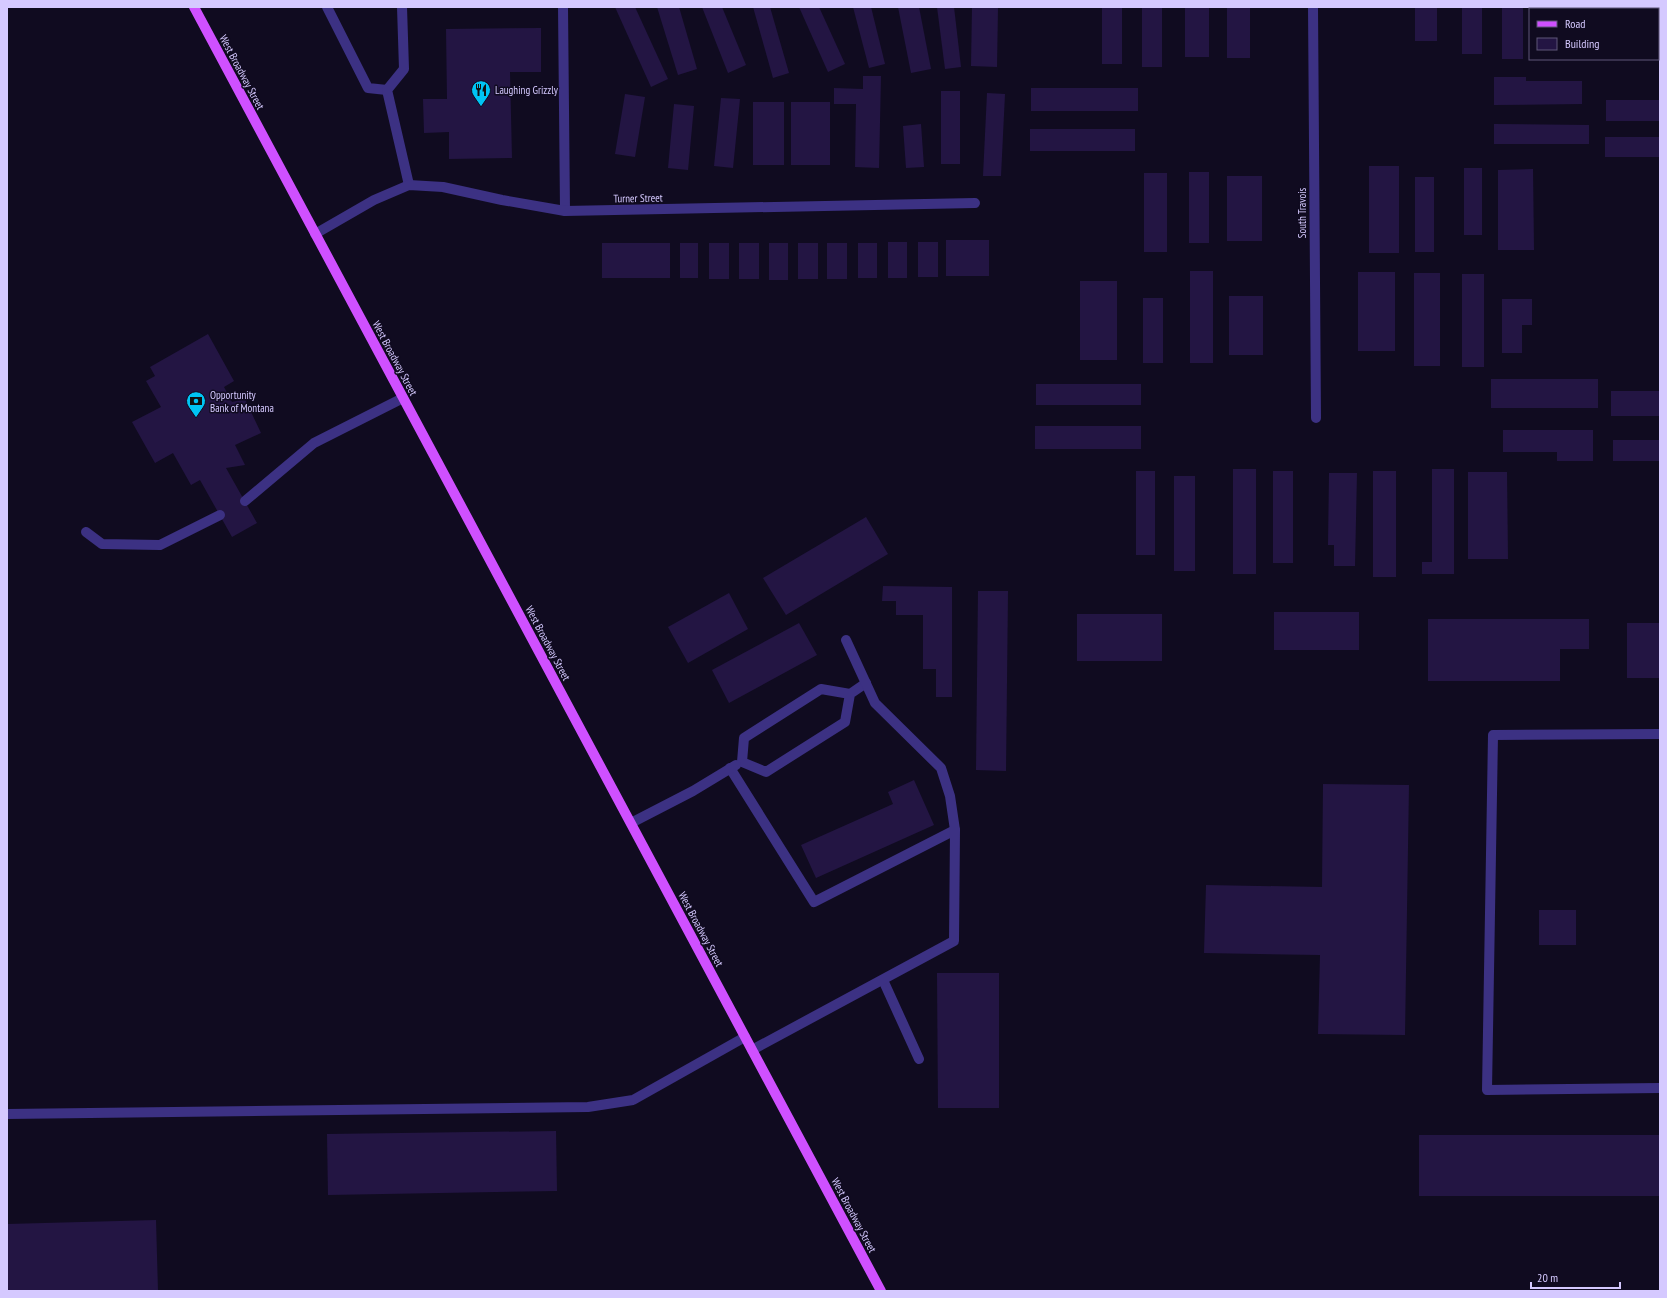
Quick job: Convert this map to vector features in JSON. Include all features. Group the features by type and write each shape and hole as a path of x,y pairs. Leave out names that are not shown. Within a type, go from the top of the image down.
{"main road":[{"name":"West Broadway Street","path":"194,7 882,1291"}],"street":[{"path":"327,7 368,88 387,90"},
{"path":"387,90 404,69 402,7"},
{"path":"563,7 565,211"},
{"name":"South Travois","path":"1313,7 1316,418"},
{"path":"387,90 409,185"},
{"name":"Turner Street","path":"315,234 374,200 409,185 443,187 502,200 565,211 975,204"},
{"path":"244,501 314,443 403,398"},
{"path":"86,532 102,544 160,545 220,515"},
{"path":"752,1050 954,941 955,830 950,796 941,768 875,703 846,640"},
{"path":"742,762 744,738 821,689 850,694 866,683"},
{"path":"631,823 742,762 766,772 845,722 850,694"},
{"path":"1660,734 1493,735 1487,1090 1660,1088"},
{"path":"730,768 814,902 955,830"},
{"path":"882,980 919,1059"},
{"path":"7,1114 588,1107 634,1100 745,1037"}],"building":[{"path":"615,7 635,7 668,79 651,87"},
{"path":"657,7 679,7 697,69 678,75"},
{"path":"702,7 722,7 746,65 728,73"},
{"path":"753,7 770,7 789,73 773,78"},
{"path":"799,7 819,7 845,64 828,72"},
{"path":"853,7 871,7 885,64 869,68"},
{"path":"898,7 919,7 931,69 911,73"},
{"path":"937,7 954,7 961,67 945,69"},
{"path":"972,7 998,7 997,67 971,66"},
{"path":"1102,7 1122,7 1122,64 1102,64"},
{"path":"1142,7 1162,7 1162,67 1142,67"},
{"path":"1185,7 1209,7 1209,57 1185,57"},
{"path":"1227,7 1250,7 1250,58 1227,58"},
{"path":"1415,7 1437,7 1437,41 1415,41"},
{"path":"1462,7 1482,7 1482,54 1462,54"},
{"path":"1502,7 1523,7 1523,59 1502,59"},
{"path":"541,28 541,72 510,72 512,158 449,159 449,132 424,133 423,99 447,99 446,29"},
{"path":"863,76 881,76 879,168 855,167 856,104 834,104 834,88 863,89"},
{"path":"1494,77 1526,77 1526,81 1582,81 1582,104 1494,105"},
{"path":"1031,88 1138,88 1138,111 1031,111"},
{"path":"941,91 960,91 960,164 941,164"},
{"path":"987,93 1005,94 1001,176 983,176"},
{"path":"625,94 645,97 635,157 615,154"},
{"path":"721,98 740,99 733,168 714,166"},
{"path":"1606,100 1660,100 1660,121 1606,121"},
{"path":"753,102 784,102 784,165 753,165"},
{"path":"791,102 830,102 830,165 791,165"},
{"path":"674,104 694,106 688,170 668,168"},
{"path":"921,124 924,167 906,168 903,126"},
{"path":"1494,124 1589,125 1589,144 1494,144"},
{"path":"1030,129 1135,129 1135,151 1030,151"},
{"path":"1605,137 1660,137 1660,157 1605,157"},
{"path":"1369,166 1399,166 1399,253 1369,253"},
{"path":"1464,168 1482,168 1482,235 1464,235"},
{"path":"1533,169 1534,250 1498,250 1498,170"},
{"path":"1189,172 1209,172 1209,243 1189,243"},
{"path":"1144,173 1167,173 1167,252 1144,252"},
{"path":"1227,176 1262,176 1262,241 1227,241"},
{"path":"1415,177 1434,177 1434,252 1415,252"},
{"path":"946,240 989,240 989,276 946,276"},
{"path":"888,242 907,242 907,278 888,278"},
{"path":"918,242 938,242 938,277 918,277"},
{"path":"602,243 670,243 670,278 602,278"},
{"path":"680,243 698,243 698,278 680,278"},
{"path":"709,243 729,243 729,279 709,279"},
{"path":"739,243 759,243 759,279 739,279"},
{"path":"769,243 788,243 788,280 769,280"},
{"path":"798,243 818,243 818,279 798,279"},
{"path":"827,243 847,243 847,279 827,279"},
{"path":"858,243 877,243 877,278 858,278"},
{"path":"1190,271 1213,271 1213,363 1190,363"},
{"path":"1358,272 1395,272 1395,351 1358,351"},
{"path":"1414,273 1440,273 1440,366 1414,366"},
{"path":"1462,274 1484,274 1484,367 1462,367"},
{"path":"1080,281 1117,281 1117,360 1080,360"},
{"path":"1229,296 1263,296 1263,355 1229,355"},
{"path":"1143,298 1163,298 1163,363 1143,363"},
{"path":"1502,299 1532,299 1532,325 1522,325 1522,353 1502,353"},
{"path":"208,334 234,381 224,387 232,402 245,399 261,433 235,445 245,465 226,468 257,523 232,537 200,480 191,485 173,453 155,463 132,422 161,407 146,381 155,376 150,367"},
{"path":"1491,379 1598,379 1598,408 1491,408"},
{"path":"1036,384 1141,384 1141,405 1036,405"},
{"path":"1611,391 1660,391 1660,416 1611,416"},
{"path":"1035,426 1141,426 1141,449 1035,449"},
{"path":"1503,430 1593,430 1593,461 1557,461 1557,452 1503,452"},
{"path":"1613,440 1660,440 1660,461 1613,461"},
{"path":"1233,469 1256,469 1256,574 1233,574"},
{"path":"1432,469 1454,469 1454,574 1422,574 1422,562 1432,562"},
{"path":"1136,471 1155,471 1155,555 1136,555"},
{"path":"1273,471 1293,471 1293,563 1273,563"},
{"path":"1373,471 1396,471 1396,577 1373,577"},
{"path":"1468,472 1507,472 1508,559 1468,559"},
{"path":"1329,473 1357,473 1355,566 1334,566 1334,545 1328,545"},
{"path":"1174,476 1195,476 1195,571 1174,571"},
{"path":"866,517 888,554 786,615 763,578"},
{"path":"883,586 952,587 952,697 936,697 936,669 923,669 923,615 896,615 896,601 882,601"},
{"path":"978,591 1008,591 1006,771 976,770"},
{"path":"729,593 748,629 688,663 668,627"},
{"path":"1274,612 1359,612 1359,650 1274,650"},
{"path":"1077,614 1162,614 1162,661 1077,661"},
{"path":"1428,619 1589,619 1589,649 1560,649 1560,681 1428,681"},
{"path":"799,623 817,655 729,703 712,670"},
{"path":"1627,623 1660,623 1660,678 1627,678"},
{"path":"914,780 934,825 816,878 801,845 893,804 888,792"},
{"path":"1323,784 1409,785 1405,1035 1318,1034 1320,955 1204,953 1206,885 1322,887"},
{"path":"1539,910 1576,910 1576,945 1539,945"},
{"path":"937,973 999,973 999,1108 938,1108"},
{"path":"556,1131 557,1191 328,1195 327,1134"},
{"path":"1419,1135 1660,1135 1660,1196 1419,1196"},
{"path":"156,1220 158,1291 7,1291 7,1224"}],"place":[{"name":"Laughing Grizzly","path":"481,107"},
{"name":"Opportunity Bank of Montana","path":"196,418"}]}
